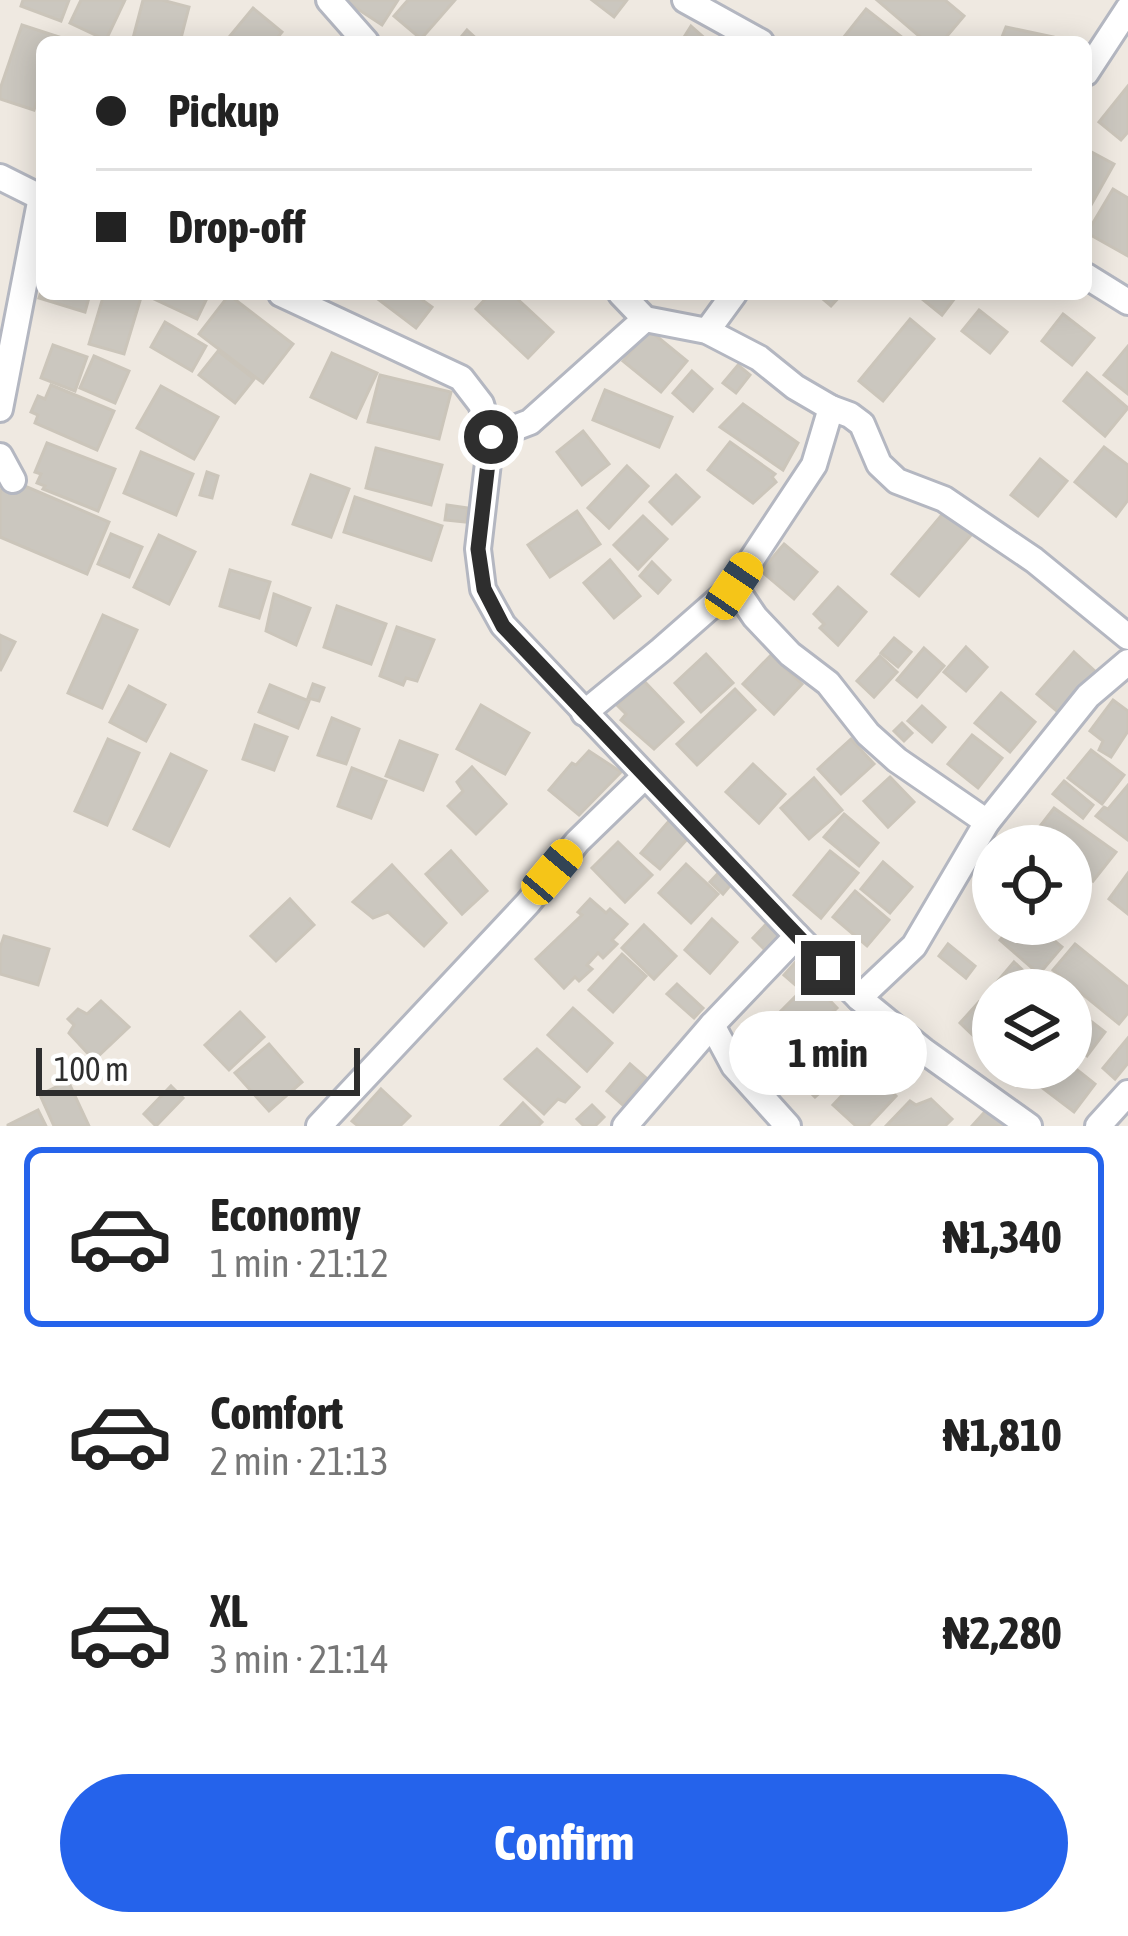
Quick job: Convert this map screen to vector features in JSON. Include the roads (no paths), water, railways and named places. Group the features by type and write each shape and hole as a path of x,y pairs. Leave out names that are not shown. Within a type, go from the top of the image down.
{"street":[{"path":"329,0 361,36"},
{"path":"685,0 749,36"},
{"path":"1092,64 1128,9"},
{"path":"0,178 36,195"},
{"path":"0,409 36,228"},
{"path":"1092,280 1128,302"},
{"path":"627,300 645,320 706,331 850,415 862,424 879,464 897,481 944,499 1034,560 1128,637"},
{"path":"706,331 729,300"},
{"path":"320,301 461,378 482,404 491,437 478,549 484,589 503,626 859,998 1029,1126"},
{"path":"491,437 530,422 645,320"},
{"path":"584,712 734,586 814,465 831,408"},
{"path":"0,456 13,480"},
{"path":"734,586 754,616 790,654 828,683 868,734 987,823"},
{"path":"859,998 914,946 987,823 1088,696 1128,662"},
{"path":"320,1126 528,903 577,842 645,776"},
{"path":"625,1126 797,936"},
{"path":"712,1025 734,1066 788,1126"},
{"path":"1098,1126 1128,1093"}]}
